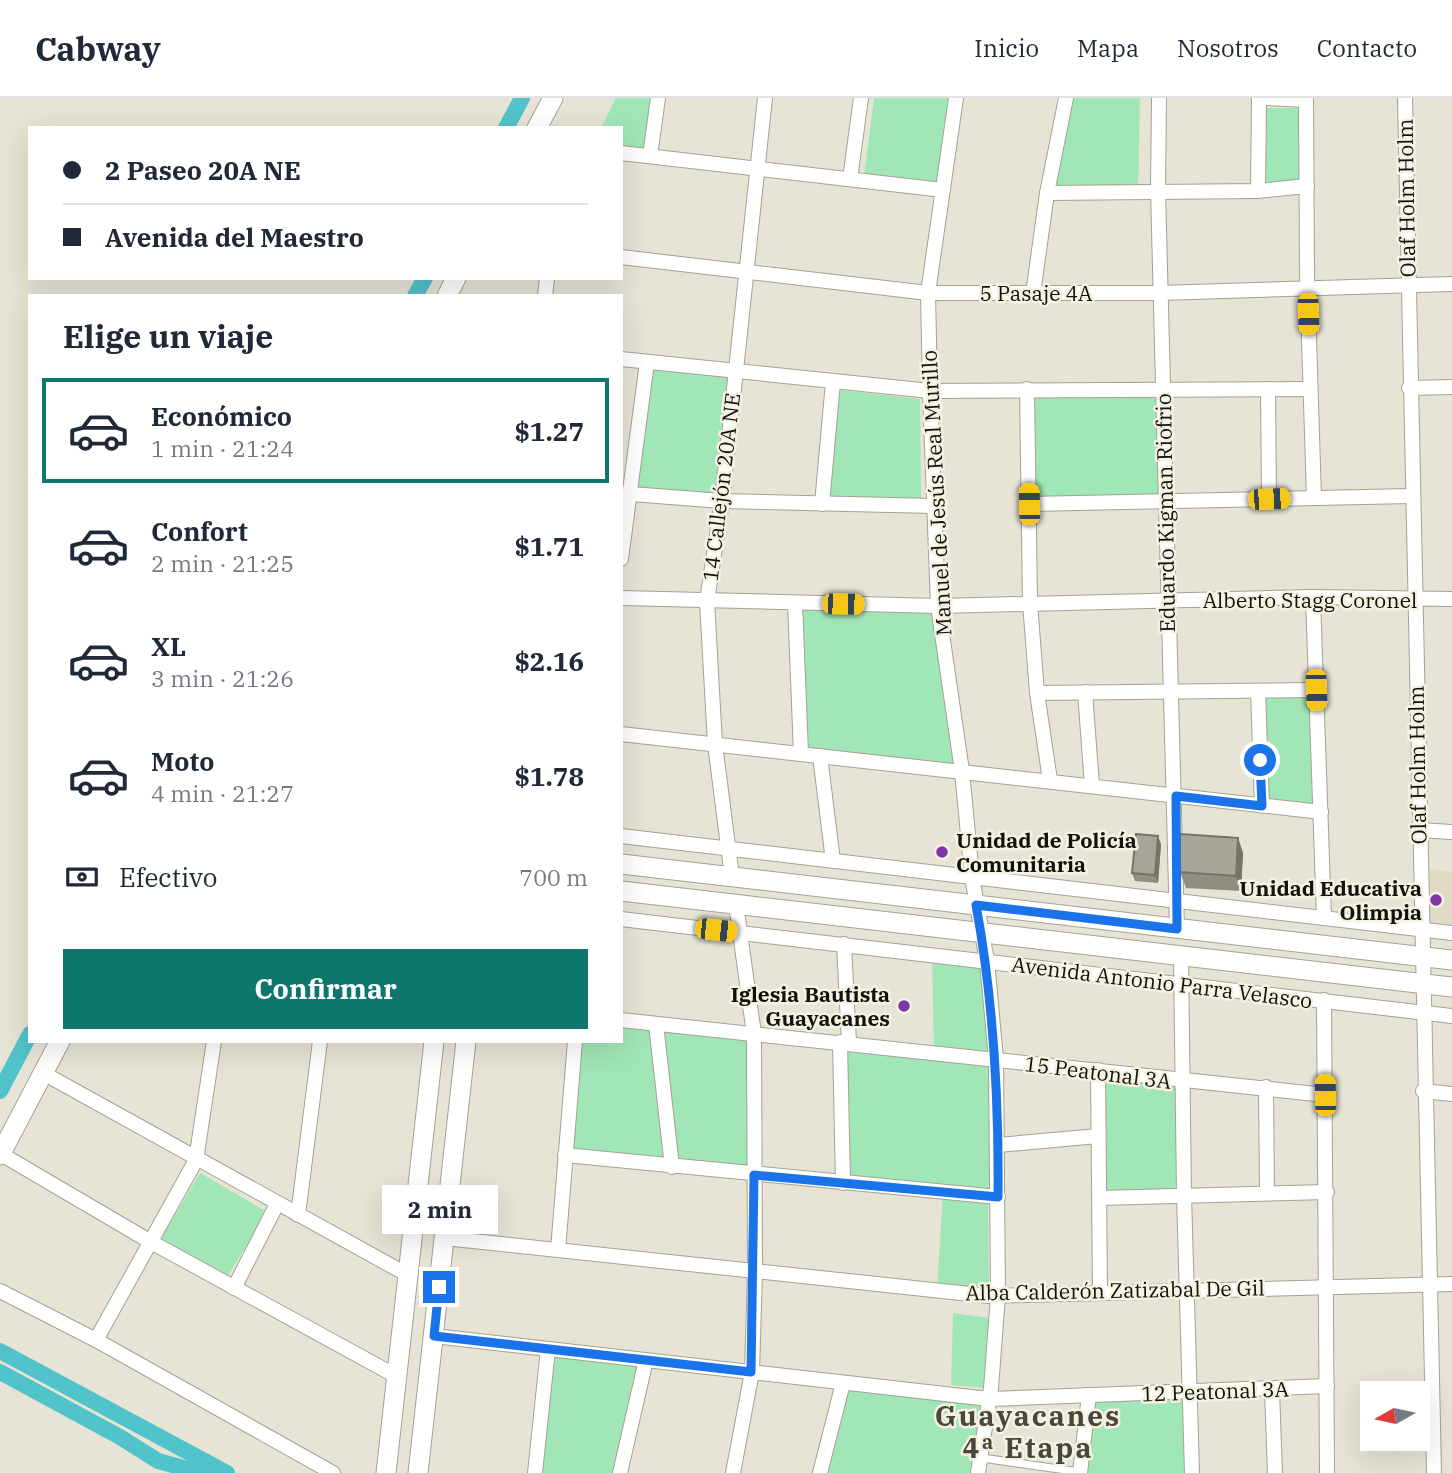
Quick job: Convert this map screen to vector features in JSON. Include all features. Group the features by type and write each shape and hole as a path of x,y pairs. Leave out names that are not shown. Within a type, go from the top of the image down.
{"street":[{"path":"538,126 553,98"},
{"path":"650,156 659,98"},
{"name":"14 Callejón 20A NE","path":"733,877 715,744 707,601 722,501 765,98"},
{"path":"850,179 860,98"},
{"name":"Manuel de Jesús Real Murillo","path":"956,98 928,293 938,606 962,771 972,877 987,961 996,1059 998,1296 989,1399 978,1473"},
{"path":"1033,294 1047,194 1066,98"},
{"name":"Eduardo Kigman Riofrio","path":"1159,98 1162,389 1170,692 1176,796 1177,929"},
{"path":"1258,191 1259,98"},
{"path":"1267,98 1306,99 1307,289 1314,498"},
{"name":"Olaf Holm Holm","path":"1405,98 1406,286 1434,1473"},
{"path":"623,153 757,171 943,190"},
{"path":"1047,194 1158,190 1258,191 1307,186"},
{"name":"5 Pasaje 4A","path":"623,257 928,293 1160,293 1452,284"},
{"path":"623,359 930,391 1310,389"},
{"path":"623,546 647,362"},
{"path":"822,504 833,382"},
{"path":"1409,388 1452,387"},
{"path":"1027,389 1030,603 1037,693 1051,780"},
{"path":"1268,389 1269,499"},
{"path":"631,494 722,501 934,506"},
{"path":"1029,504 1411,496"},
{"path":"1312,597 1324,918"},
{"name":"Alberto Stagg Coronel","path":"623,598 938,606 1312,597 1452,599"},
{"path":"795,603 801,754"},
{"path":"1037,693 1316,690"},
{"path":"1258,691 1262,806"},
{"path":"1085,692 1093,786"},
{"path":"623,734 1321,811"},
{"path":"820,756 834,861"},
{"path":"1419,830 1452,832"},
{"path":"623,836 1452,933"},
{"path":"623,864 1452,960"},
{"name":"Avenida Antonio Parra Velasco","path":"623,891 1452,987"},
{"path":"733,1473 751,1372 755,1270 754,1034 736,904"},
{"name":"Avenida Antonio Parra Velasco","path":"623,919 1452,1016"},
{"path":"843,1183 844,944"},
{"path":"1181,956 1186,1291 1192,1473"},
{"path":"1324,1000 1328,1287 1326,1473"},
{"name":"15 Peatonal 3A","path":"623,1020 1098,1070 1183,1082 1266,1087 1325,1095"},
{"path":"656,1024 672,1167"},
{"path":"59,1043 0,1155 151,1242 396,1376"},
{"path":"96,1340 196,1160 214,1043"},
{"path":"299,1215 320,1043"},
{"path":"386,1473 434,1043"},
{"path":"418,1473 466,1043"},
{"path":"558,1250 575,1043"},
{"path":"1098,1070 1100,1293"},
{"path":"43,1073 408,1275"},
{"path":"1266,1087 1267,1193"},
{"path":"1423,1091 1452,1094"},
{"path":"998,1145 1098,1136"},
{"path":"565,1155 998,1197"},
{"path":"1099,1198 1327,1192"},
{"path":"234,1288 277,1204"},
{"name":"Alba Calderón Zatizabal De Gil","path":"444,1238 998,1296 1452,1284"},
{"path":"0,1291 96,1340 333,1473"},
{"name":"12 Peatonal 3A","path":"434,1336 989,1399 1327,1386"},
{"path":"537,1472 548,1349"},
{"path":"620,1473 646,1360"},
{"path":"820,1473 844,1382"},
{"path":"1272,1390 1275,1473"},
{"path":"1080,1473 1088,1395"}],"lane":[{"path":"982,1458 1080,1473"}],"shaded area":[{"name":"Unidad Educativa Olimpia","path":"1419,868 1452,872 1452,933 1421,929"}],"green space":[{"path":"616,98 655,98 648,152 623,148 623,126 602,126"},
{"path":"874,98 950,98 937,185 864,176"},
{"path":"1068,98 1140,98 1138,191 1048,193"},
{"path":"1258,108 1299,108 1307,186 1258,188"},
{"path":"647,362 734,371 722,501 631,494"},
{"path":"830,389 920,399 921,499 824,498"},
{"path":"1027,389 1162,389 1165,502 1029,504"},
{"path":"795,603 938,606 962,771 801,754"},
{"path":"1316,690 1321,812 1262,806 1258,691"},
{"path":"932,954 987,961 996,1059 988,1198 989,1296 937,1290 943,1193 843,1183 839,1043 934,1053"},
{"path":"623,1020 753,1034 755,1173 565,1154 575,1043 623,1043"},
{"path":"1098,1070 1183,1082 1184,1195 1099,1198"},
{"path":"200,1173 267,1212 227,1277 160,1240"},
{"path":"953,1313 989,1318 989,1388 951,1385"},
{"path":"548,1349 646,1360 620,1473 540,1473"},
{"path":"843,1383 989,1399 971,1473 820,1473"},
{"path":"1189,1391 1192,1473 1080,1473 1089,1395"}],"building":[{"path":"1136,834 1158,836 1155,875 1132,873"},
{"path":"1180,834 1238,838 1236,876 1180,872"}],"waterway":[{"path":"507,126 522,98"},
{"path":"416,294 424,280"},
{"path":"0,1091 28,1038"},
{"path":"0,1351 227,1473"},
{"path":"0,1372 120,1437 158,1461 202,1473"}],"place":[{"name":"Unidad de Policía Comunitaria","path":"942,852"},
{"name":"Unidad Educativa Olimpia","path":"1436,900"},
{"name":"Iglesia Bautista Guayacanes","path":"904,1006"}],"district":[{"name":"Guayacanes 4ª Etapa","path":"1028,1431"}],"route":[{"path":"439,1287 434,1336 751,1372 755,1270 754,1175 998,1197 996,1059 987,961 976,905 1177,929 1176,796 1262,806 1260,760"}]}
